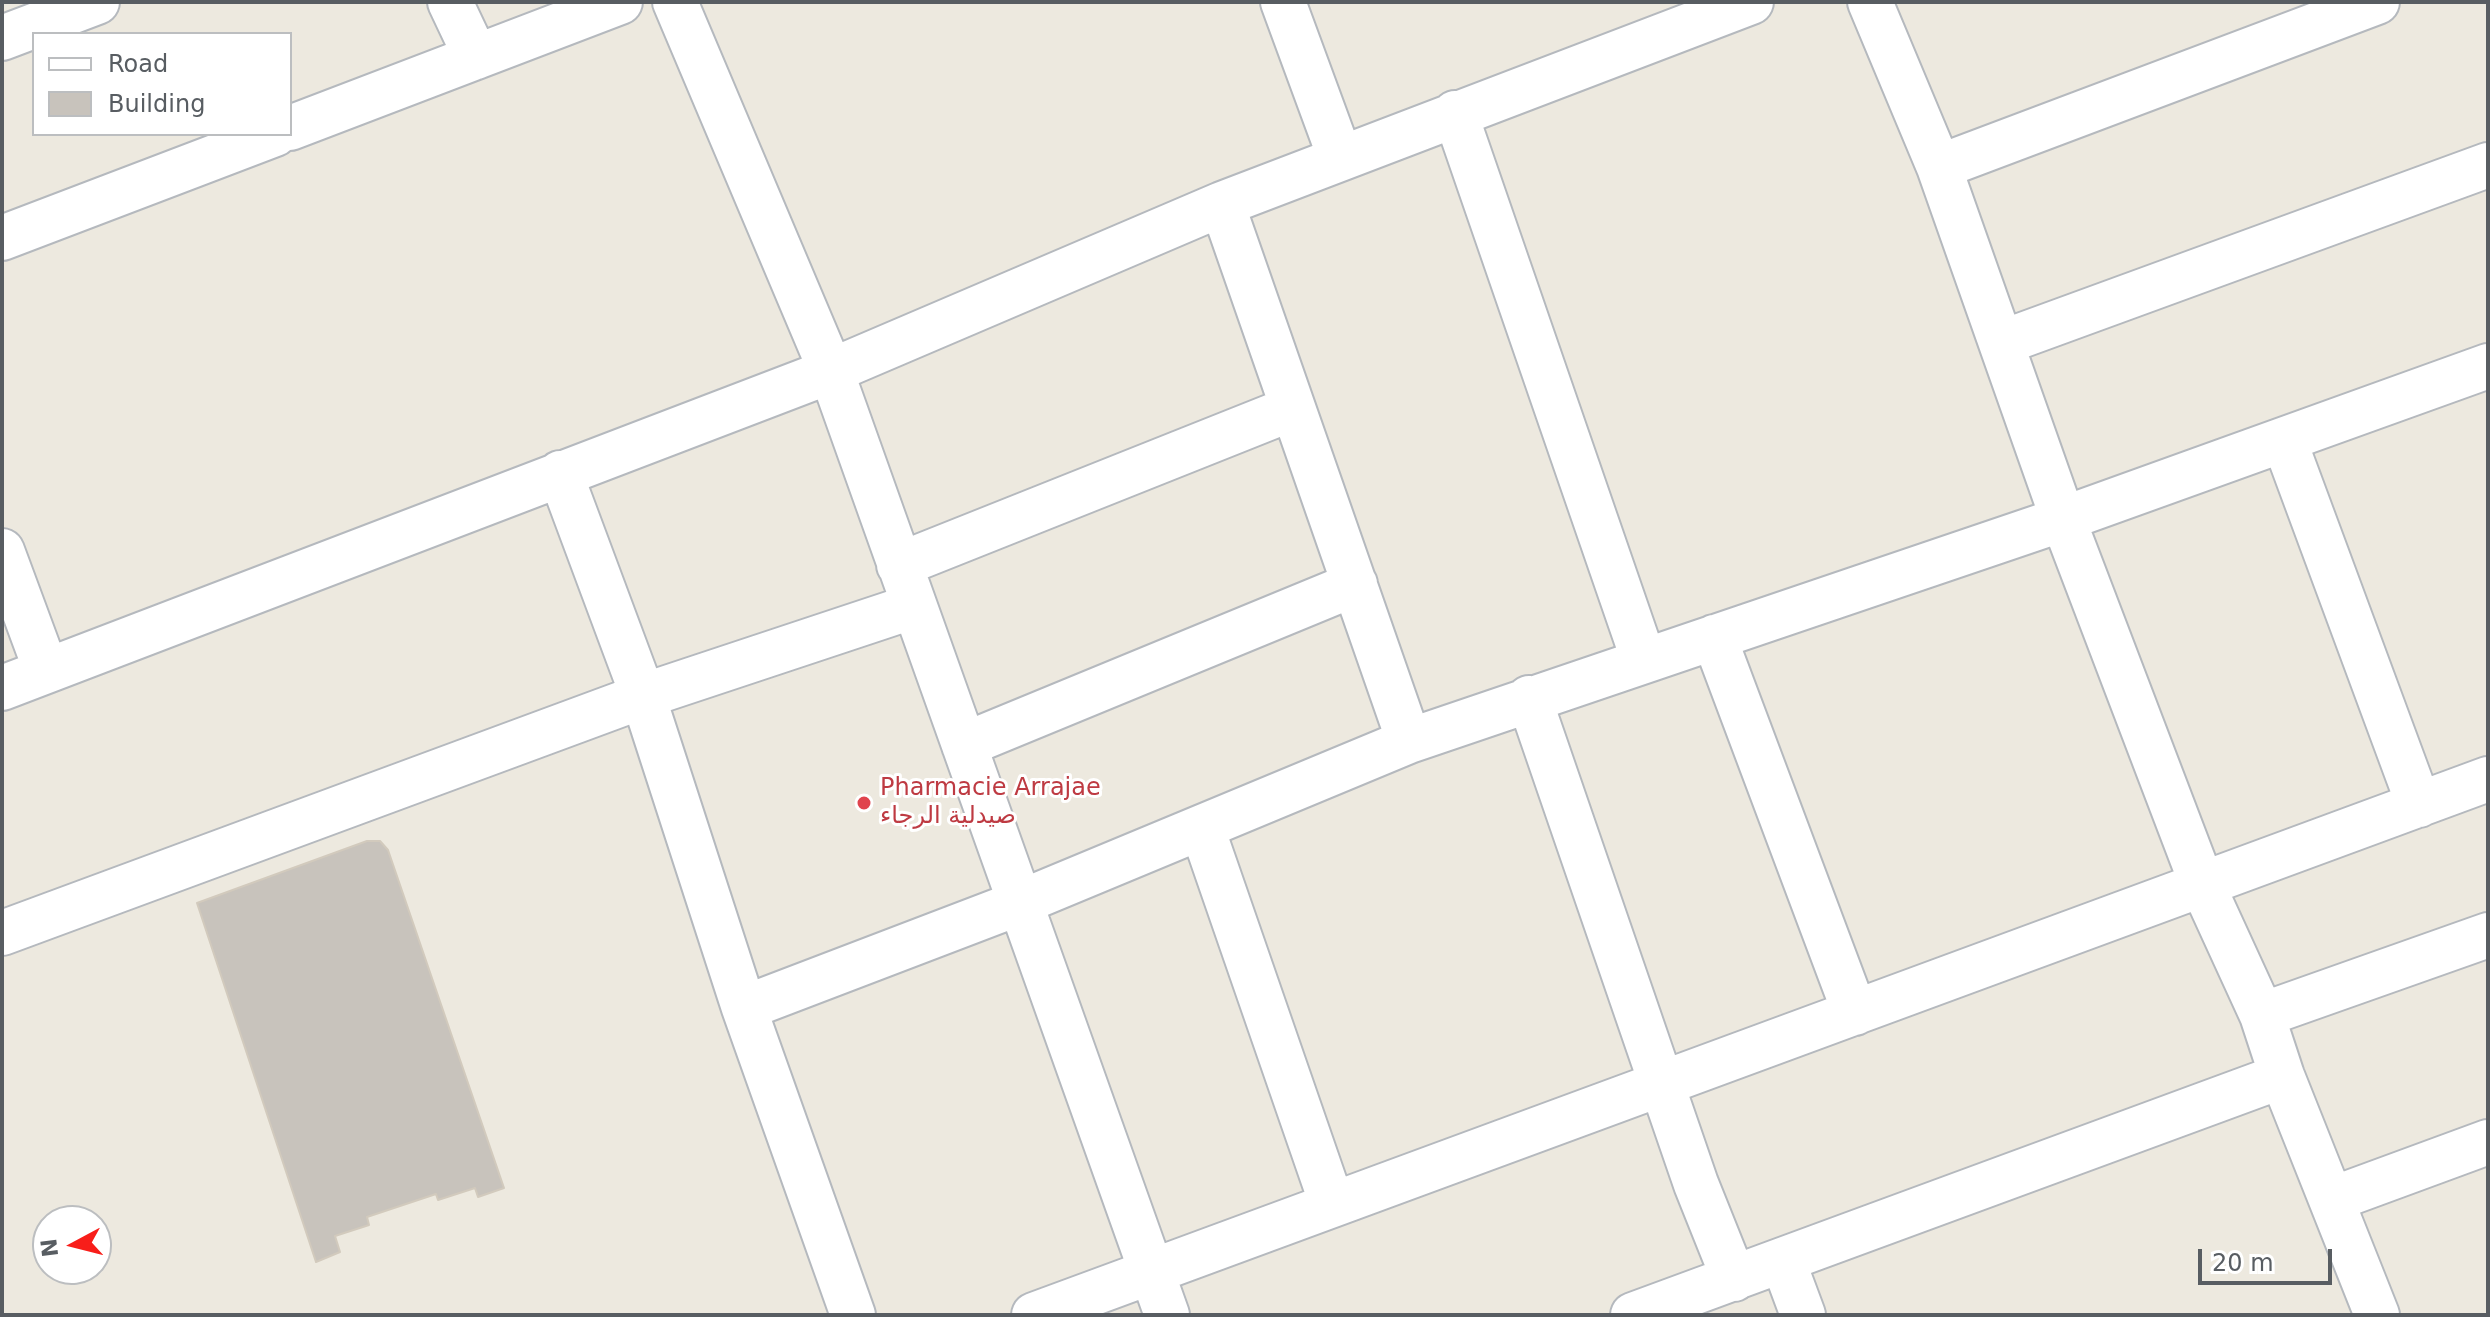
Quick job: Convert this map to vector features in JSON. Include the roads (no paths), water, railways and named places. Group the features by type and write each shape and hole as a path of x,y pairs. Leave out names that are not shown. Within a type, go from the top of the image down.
{"street":[{"path":"2,38 97,2"},
{"path":"450,2 476,57"},
{"path":"292,127 620,2"},
{"path":"675,2 831,371 1167,1315"},
{"path":"1283,2 1340,157"},
{"path":"2,688 831,371 1222,204 1751,2"},
{"path":"1870,2 1939,167 2063,519 2202,884 2262,1015 2282,1076 2377,1315"},
{"path":"1939,167 2377,2"},
{"path":"1455,113 1644,661"},
{"path":"2,238 270,136"},
{"path":"2001,343 2488,165"},
{"path":"1222,204 1409,741"},
{"path":"744,1008 1019,903 1409,741 2063,519 2488,366"},
{"path":"899,565 1293,408"},
{"path":"2284,440 2419,805"},
{"path":"560,473 643,696 744,1008 853,1315"},
{"path":"2,551 46,670"},
{"path":"964,745 1355,584"},
{"path":"2,933 643,696 914,606"},
{"path":"1714,637 1855,1013"},
{"path":"1529,698 1664,1082 1696,1184 1734,1279"},
{"path":"1034,1315 2488,779"},
{"path":"1202,828 1332,1204"},
{"path":"2262,1015 2488,935"},
{"path":"1639,1314 2282,1076"},
{"path":"2333,1199 2488,1142"},
{"path":"1783,1261 1803,1315"}],"place":[{"name":"Pharmacie Arrajae صيدلية الرجاء","path":"864,803"}]}
